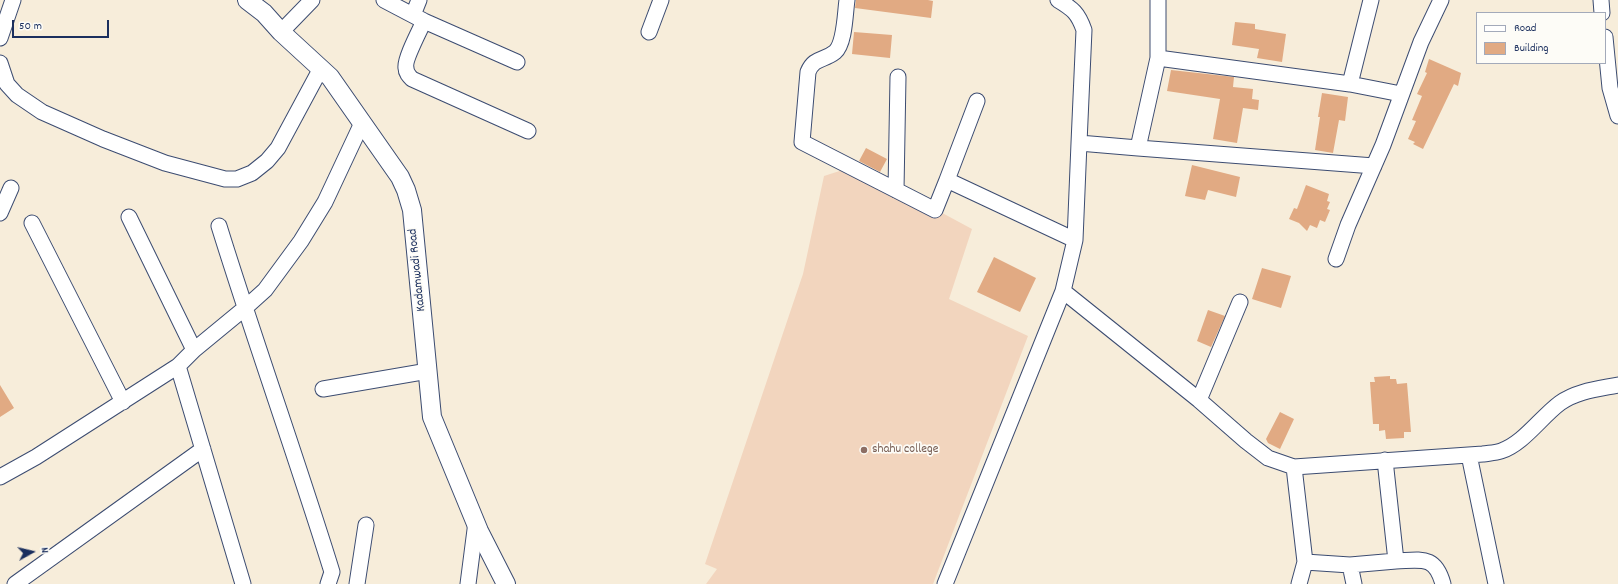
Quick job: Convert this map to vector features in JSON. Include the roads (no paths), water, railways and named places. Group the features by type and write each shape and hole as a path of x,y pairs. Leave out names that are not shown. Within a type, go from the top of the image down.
{"street":[{"path":"0,38 13,0"},
{"name":"Kadamwadi Road","path":"247,0 264,13 320,70 330,77 400,177 406,190 412,210 432,417 476,522 506,584"},
{"path":"281,32 312,0"},
{"path":"384,0 419,18 516,62"},
{"path":"420,0 419,18 405,67 407,73 412,79 528,131"},
{"path":"649,32 661,0"},
{"path":"847,0 842,38 839,46 834,52 814,62 808,72 802,142 935,210 977,101"},
{"path":"945,584 1063,291 1075,240 1084,30 1080,17 1070,7 1058,0"},
{"path":"1138,148 1158,58 1158,0"},
{"path":"1350,84 1371,0"},
{"path":"1336,259 1348,225 1384,145 1401,94 1421,42 1441,0"},
{"path":"1601,0 1602,12"},
{"path":"1606,47 1610,88 1618,116"},
{"path":"1158,58 1350,84 1401,94"},
{"path":"0,63 7,84 17,95 42,112 103,139 165,163 226,179 237,179 252,173 267,161 278,148 320,70"},
{"path":"896,190 898,77"},
{"path":"0,477 36,457 178,366 194,350 265,290 301,241 325,202 362,123"},
{"path":"1080,143 1374,166"},
{"path":"947,180 1075,240"},
{"path":"0,213 11,188"},
{"path":"129,217 194,350"},
{"path":"32,222 123,402"},
{"path":"219,226 245,308 292,445 332,572 328,584"},
{"path":"1063,291 1198,400 1246,442 1268,458 1294,466 1469,455 1502,451 1520,440 1561,402 1583,392 1618,385"},
{"path":"1198,400 1240,302"},
{"path":"178,366 243,584"},
{"path":"323,388 428,371"},
{"path":"15,584 203,449"},
{"path":"1469,455 1496,584"},
{"path":"1385,460 1396,561"},
{"path":"1294,466 1305,562 1299,584"},
{"path":"468,584 476,522"},
{"path":"357,584 366,525"},
{"path":"1305,562 1350,565 1418,560 1438,567 1443,584"},
{"path":"1350,565 1354,584"}],"place":[{"name":"shahu college","path":"864,450"}]}
